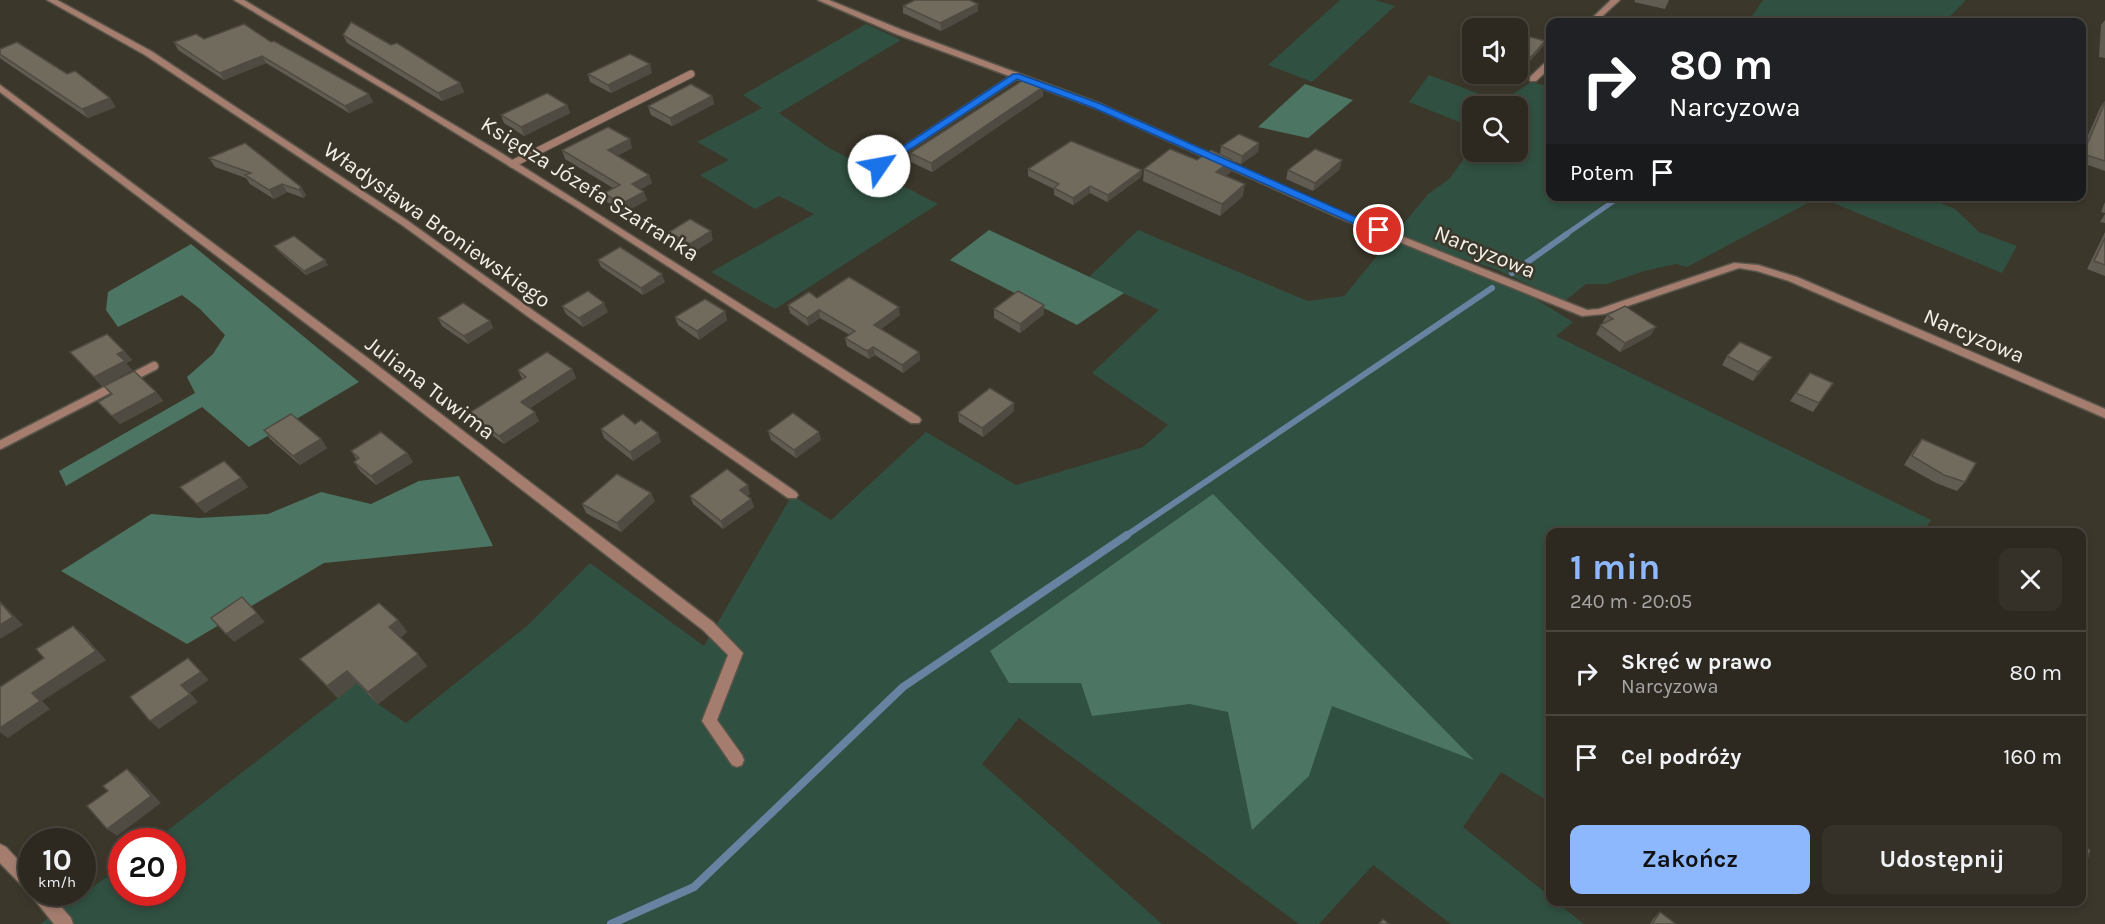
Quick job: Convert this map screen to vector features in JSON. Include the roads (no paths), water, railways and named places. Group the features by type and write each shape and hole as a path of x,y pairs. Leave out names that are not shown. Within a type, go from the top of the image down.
{"street":[{"name":"Władysława Broniewskiego","path":"51,0 148,53 405,223 534,316 792,495"},
{"name":"Księdza Józefa Szafranka","path":"238,0 430,112 752,314 915,420"},
{"name":"Narcyzowa","path":"822,0 899,32 1098,106 1338,214 1586,315 1737,265 1758,268 1793,279 2105,414"},
{"path":"1596,18 1616,0"},
{"path":"1533,79 1546,67"},
{"name":"Juliana Tuwima","path":"0,88 365,362 708,626 736,653 709,721 737,760"},
{"path":"0,852 18,872"},
{"path":"49,906 65,924"}],"lane":[{"path":"512,164 691,74"},
{"path":"879,166 1016,76"},
{"path":"0,445 154,366"}],"waterway":[{"path":"1565,235 1614,201"},
{"path":"1512,273 1567,234"},
{"path":"1124,537 1492,288"},
{"path":"611,924 694,887 903,687 1127,535"}]}
